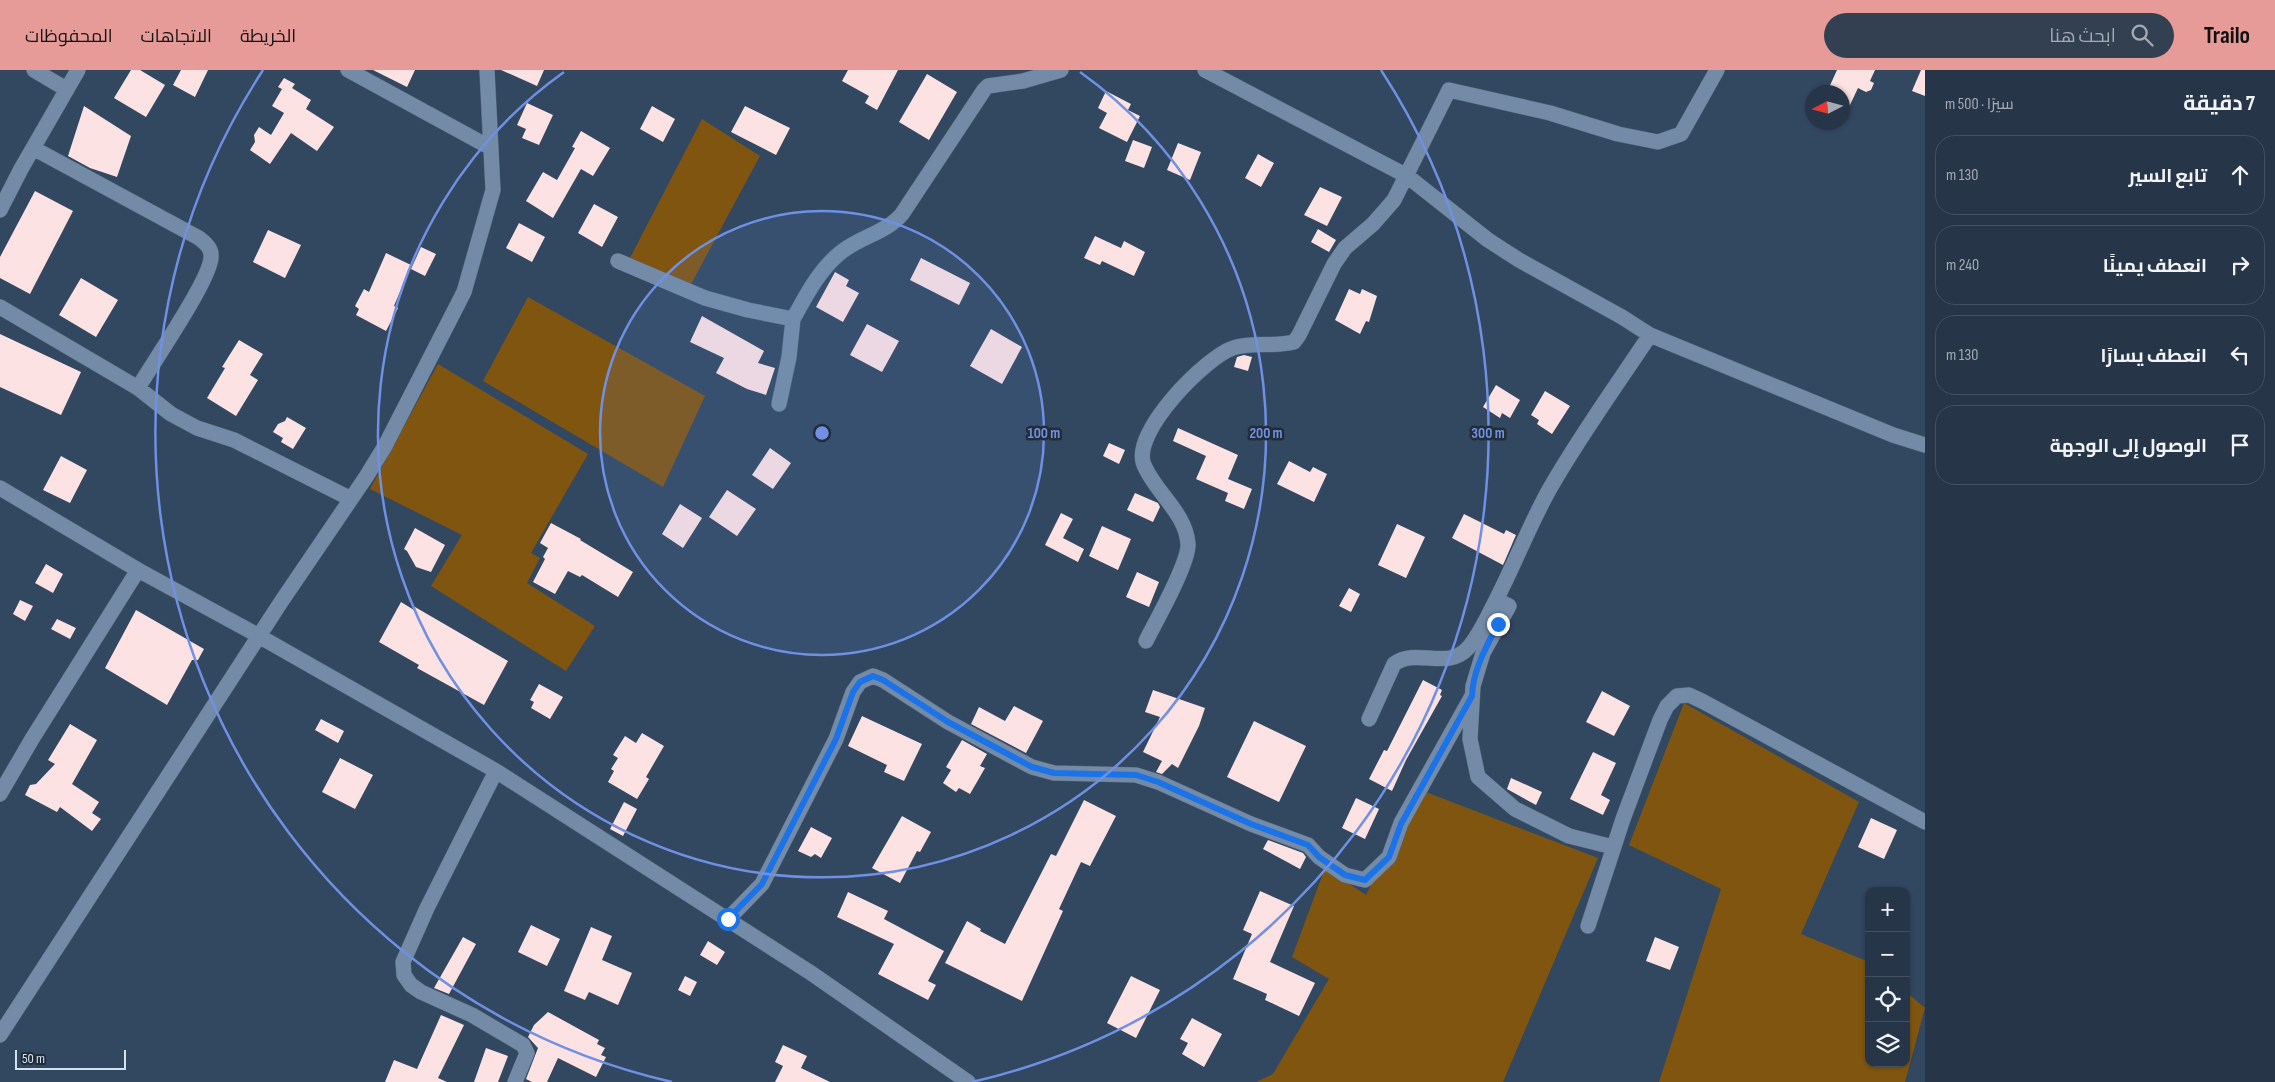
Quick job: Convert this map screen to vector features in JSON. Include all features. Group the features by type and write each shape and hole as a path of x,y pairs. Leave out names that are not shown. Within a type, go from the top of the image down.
{"street":[{"path":"34,70 66,89"},
{"path":"0,210 78,70"},
{"path":"348,70 491,148"},
{"path":"0,1035 385,446 464,292 493,190 487,70"},
{"path":"779,404 789,358 792,319 825,268 840,253 862,238 895,222 988,86 1023,81 1061,70"},
{"path":"1205,70 1407,176 1488,240 1519,260 1622,317 1650,335 1893,435 1925,445"},
{"path":"1146,640 1166,604 1186,556 1188,545 1185,532 1174,510 1149,476 1142,462 1143,445 1157,416 1177,393 1219,356 1234,348 1294,342 1345,248 1386,211 1394,200 1450,90 1550,113 1618,134 1658,142 1680,134 1717,70"},
{"path":"33,148 199,238 208,246 212,255 210,264 188,307 138,388"},
{"path":"618,261 706,298 748,310 792,319"},
{"path":"0,307 138,388 171,414 197,428 243,444 351,499"},
{"path":"1369,719 1394,664 1401,659 1409,657 1447,660 1468,648 1497,600 1549,491 1650,335"},
{"path":"0,488 138,570 260,636 496,771 811,973 968,1082"},
{"path":"0,794 32,739 138,570"},
{"path":"1497,600 1509,606 1483,653 1472,686 1470,739 1478,777 1515,809 1569,836 1614,848"},
{"path":"728,919 762,884 836,739 853,692 860,682 873,676 883,680 948,722 1032,767 1054,773 1136,775 1158,782 1251,824 1308,845 1319,857 1345,875 1365,880 1389,857 1401,824 1472,696"},
{"path":"1588,926 1660,720 1667,706 1677,696 1689,695 1702,701 1925,822"},
{"path":"496,771 427,908 403,962 404,975 411,985 421,992 472,1015 520,1042 525,1047 525,1059 515,1082"}],"shaded area":[{"path":"702,119 760,156 690,286 630,258"},
{"path":"528,297 705,396 663,487 483,381"},
{"path":"438,364 588,454 531,553 540,558 527,583 595,626 566,671 431,586 462,535 370,489"},
{"path":"1684,703 1859,802 1801,934 1865,960 1865,1067 1909,1067 1905,1082 1659,1082 1721,889 1629,845"},
{"path":"1418,789 1598,858 1503,1082 1256,1082 1273,1074 1329,979 1292,957 1325,868 1366,895"},
{"path":"1910,995 1925,1008 1910,1064"}],"building":[{"path":"131,70 140,70 165,85 146,117 114,98"},
{"path":"181,70 208,70 195,97 173,85"},
{"path":"373,70 415,70 407,87"},
{"path":"501,70 544,70 537,86"},
{"path":"848,70 898,70 877,110 865,103 869,96 842,81"},
{"path":"1837,70 1875,70 1870,81 1874,83 1871,90 1866,92 1858,88 1850,105 1850,85 1830,85"},
{"path":"1921,70 1925,70 1925,96 1912,91"},
{"path":"927,74 957,92 929,140 899,122"},
{"path":"284,78 295,84 292,88 311,100 306,109 334,127 317,151 291,133 270,164 250,150 255,142 254,135 259,127 271,135 284,113 272,106 282,89 278,87"},
{"path":"1106,91 1131,104 1128,110 1140,116 1127,142 1099,128 1107,113 1098,108"},
{"path":"527,103 553,115 539,145 522,138 526,129 517,125"},
{"path":"84,106 131,136 117,177 90,168 68,156"},
{"path":"652,106 675,119 663,142 640,129"},
{"path":"745,106 790,128 776,155 731,132"},
{"path":"581,131 610,148 593,176 581,169 553,218 526,201 543,172 557,180 575,148 572,147"},
{"path":"1133,140 1152,147 1144,168 1125,161"},
{"path":"1178,143 1201,152 1190,180 1167,170"},
{"path":"1258,154 1274,163 1261,187 1245,178"},
{"path":"1320,187 1342,197 1327,226 1304,215"},
{"path":"35,191 73,211 30,294 0,278 0,257"},
{"path":"594,204 618,217 602,247 578,233"},
{"path":"519,223 545,237 532,262 506,248"},
{"path":"1318,229 1336,240 1329,252 1311,242"},
{"path":"268,230 301,245 285,278 253,262"},
{"path":"1095,236 1121,248 1124,241 1145,252 1134,276 1102,261 1100,265 1084,258"},
{"path":"421,247 436,254 425,276 411,269"},
{"path":"386,253 411,265 394,306 398,308 386,331 356,315 359,309 355,306 364,289 369,292"},
{"path":"921,258 970,283 959,305 910,280"},
{"path":"835,272 849,280 846,286 859,293 843,322 816,307"},
{"path":"81,278 118,300 96,337 59,315"},
{"path":"1349,289 1360,294 1362,289 1377,296 1369,322 1366,321 1360,334 1335,320"},
{"path":"702,316 764,351 758,363 775,368 766,395 747,389 716,373 724,358 690,342"},
{"path":"867,324 899,341 882,372 850,355"},
{"path":"991,329 1022,347 1002,384 970,366"},
{"path":"0,334 81,372 61,415 0,387"},
{"path":"239,340 263,354 250,375 258,380 236,416 207,398 225,368 222,367"},
{"path":"1244,355 1252,357 1248,371 1234,367 1237,357"},
{"path":"1496,385 1520,400 1510,418 1502,413 1500,418 1483,407"},
{"path":"1545,391 1570,406 1552,434 1537,424 1539,420 1531,415"},
{"path":"287,417 306,428 293,449 281,442 283,438 273,432 278,424 285,421"},
{"path":"1178,428 1238,455 1228,479 1252,489 1244,509 1225,501 1228,493 1196,479 1206,456 1173,441"},
{"path":"1109,443 1125,450 1119,464 1103,456"},
{"path":"770,448 791,463 773,489 752,475"},
{"path":"61,456 87,470 70,503 43,490"},
{"path":"1289,461 1310,472 1313,467 1327,474 1314,502 1277,484"},
{"path":"727,490 756,509 737,536 709,517"},
{"path":"1135,493 1158,503 1160,507 1153,522 1127,510"},
{"path":"680,504 702,518 683,548 662,534"},
{"path":"1061,513 1073,519 1063,538 1084,549 1078,562 1045,545"},
{"path":"1464,514 1504,534 1506,530 1516,535 1503,565 1452,538"},
{"path":"551,523 581,539 633,572 618,597 582,575 580,577 568,571 555,594 533,582 545,559 543,557 548,548 540,543"},
{"path":"1397,524 1425,537 1406,578 1378,565"},
{"path":"1102,526 1131,539 1118,570 1089,556"},
{"path":"415,528 445,545 431,572 416,567 404,549"},
{"path":"46,564 63,574 53,593 35,583"},
{"path":"1137,572 1159,582 1149,607 1126,597"},
{"path":"1349,588 1360,594 1351,612 1339,606"},
{"path":"20,600 33,606 25,621 13,614"},
{"path":"401,602 414,610 415,607 508,661 484,705 417,668 419,665 379,642"},
{"path":"136,610 204,649 198,660 192,660 167,705 105,668"},
{"path":"57,619 76,628 70,639 51,629"},
{"path":"1423,680 1442,690 1440,695 1442,696 1406,760 1392,791 1369,779 1384,750 1387,751"},
{"path":"539,684 563,697 550,719 531,708 534,702 530,700"},
{"path":"1153,690 1205,708 1199,726 1178,768 1172,764 1162,774 1156,772 1162,761 1143,752 1160,717 1145,712"},
{"path":"1602,691 1630,706 1614,736 1586,722"},
{"path":"1014,706 1043,721 1026,753 971,724 979,707 1005,721"},
{"path":"862,716 922,744 904,781 884,772 887,765 848,746"},
{"path":"321,719 344,731 338,743 315,730"},
{"path":"1254,721 1306,746 1279,802 1227,777"},
{"path":"70,724 97,740 72,784 99,802 92,813 101,819 92,831 60,807 57,812 25,795 30,785 36,784 55,764 48,760"},
{"path":"642,733 664,746 646,777 649,779 637,799 608,782 614,771 611,769 618,758 613,755 625,736 636,743"},
{"path":"962,740 987,754 980,766 985,768 970,794 959,788 956,792 943,783 951,770 946,767"},
{"path":"1593,752 1616,763 1601,795 1610,800 1603,815 1570,799"},
{"path":"340,758 373,775 355,809 322,792"},
{"path":"1511,778 1542,792 1536,805 1507,789"},
{"path":"1356,798 1379,809 1365,839 1342,828"},
{"path":"1084,800 1116,816 1090,866 1081,862 1059,909 1063,911 1022,1001 945,963 967,921 981,929 980,931 1005,944 1051,854 1056,856"},
{"path":"624,802 637,809 623,836 610,829"},
{"path":"902,816 931,832 920,852 917,851 900,883 872,868"},
{"path":"1871,818 1897,830 1884,859 1858,847"},
{"path":"811,827 832,838 821,858 815,854 811,857 798,851"},
{"path":"1268,840 1303,853 1306,857 1300,869 1263,849"},
{"path":"1260,891 1294,906 1270,962 1315,983 1299,1016 1265,1000 1267,994 1233,979 1252,934 1243,930"},
{"path":"848,892 888,911 884,919 944,951 928,981 936,985 928,1000 878,974 894,944 837,917"},
{"path":"531,925 560,939 547,966 518,952"},
{"path":"591,927 612,936 602,960 632,973 618,1005 589,992 585,1000 564,991"},
{"path":"463,937 476,944 449,994 434,988"},
{"path":"1655,937 1679,947 1670,970 1646,961"},
{"path":"708,941 725,952 717,965 700,955"},
{"path":"685,976 697,982 690,996 678,990"},
{"path":"1131,976 1160,990 1136,1038 1107,1023"},
{"path":"548,1012 599,1040 597,1044 605,1048 601,1055 606,1057 596,1077 558,1058 547,1082 532,1082 526,1079 538,1048 528,1037 534,1025"},
{"path":"441,1015 464,1025 438,1078 447,1082 385,1082 394,1060 417,1069"},
{"path":"1192,1018 1222,1034 1204,1067 1182,1054 1188,1043 1180,1039"},
{"path":"783,1045 807,1056 801,1068 830,1082 775,1082 783,1066 775,1062"},
{"path":"486,1048 508,1056 498,1082 474,1082"}],"route":[{"path":"728,919 762,884 836,739 853,692 860,682 873,676 883,680 948,722 1032,767 1054,773 1136,775 1158,782 1251,824 1308,845 1319,857 1345,875 1365,880 1389,857 1401,824 1472,696 1472,686 1483,653 1498,624"}]}
